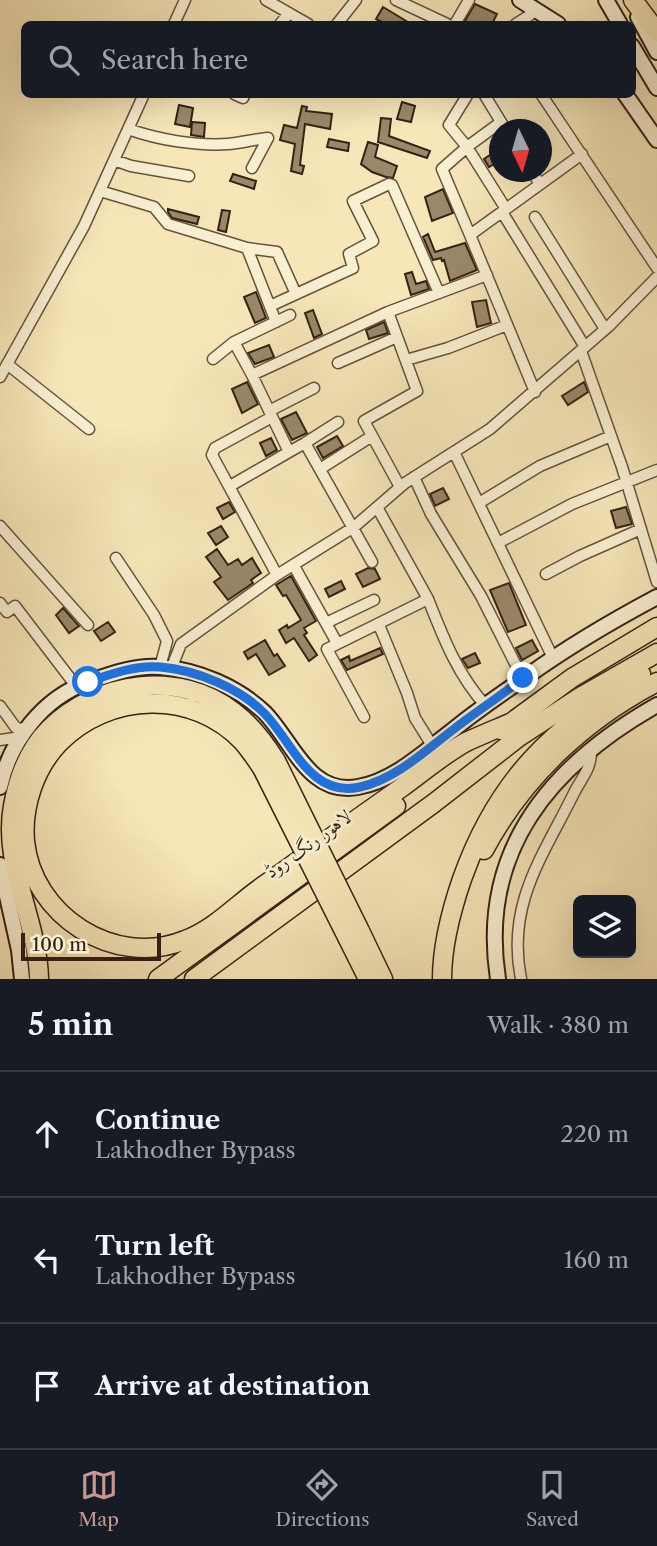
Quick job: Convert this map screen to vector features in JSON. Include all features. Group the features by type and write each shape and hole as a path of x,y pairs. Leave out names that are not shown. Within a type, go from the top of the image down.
{"highway":[{"path":"631,0 657,32"},
{"path":"537,703 567,671 657,618"},
{"name":"لاہور رنگ روڈ","path":"158,979 537,703 657,627"},
{"path":"194,979 434,803 519,737 580,697 657,653"},
{"path":"442,979 449,922 474,849 485,823 510,783 532,757 564,727 601,699 657,666"},
{"path":"445,949 479,860 506,813 525,788 562,748 588,726 629,696 657,682"},
{"path":"39,979 37,949 13,852 11,827 12,808 23,769 47,731 83,703 101,695 142,686 177,687 208,697 234,712 268,747 269,764 354,935 383,979"},
{"path":"269,764 227,729 201,714 171,704 135,704 95,716 66,736 55,748 39,770 33,786 27,804 26,842 30,866 38,884 64,918 89,934 130,947 158,947 178,943 212,926 249,895 465,743 510,723"},
{"path":"354,935 368,979"}],"main road":[{"path":"520,0 554,21"},
{"path":"606,0 618,21"},
{"path":"631,0 657,52"},
{"path":"636,53 657,89"},
{"path":"628,98 657,140"},
{"path":"0,787 12,752 37,715 76,686 132,669 166,668 222,683 244,696 265,714 308,771 320,780 341,789 371,784 392,774 433,747 523,678 598,628 657,597"},
{"path":"498,979 495,947 498,902 510,853 544,795 564,772 620,727 657,705"},
{"path":"0,865 19,950 22,979"}],"street":[{"path":"175,21 185,0"},
{"path":"266,0 303,21"},
{"path":"339,21 356,0"},
{"path":"396,0 441,21"},
{"path":"457,21 469,0"},
{"path":"521,21 530,15 534,8"},
{"path":"282,21 289,13"},
{"path":"0,377 84,226 142,98"},
{"path":"466,98 449,125 467,147 583,349 657,582"},
{"path":"486,98 499,119"},
{"path":"544,98 657,268"},
{"path":"128,129 146,136 201,143 229,144 268,138 252,167"},
{"path":"489,134 467,147 442,169 535,392"},
{"path":"470,235 582,154"},
{"path":"114,159 131,166 189,176"},
{"path":"270,306 353,268 349,254 373,241 353,201 389,184 439,293"},
{"path":"100,191 154,206 168,224 247,248 277,252 296,294"},
{"path":"535,217 605,329"},
{"path":"247,248 276,322"},
{"path":"252,375 388,312 487,275"},
{"path":"166,668 181,644 278,575 354,527 414,477 490,429 605,329 657,277"},
{"path":"388,312 417,391 364,421 400,487"},
{"path":"213,359 234,342 290,315"},
{"path":"406,360 507,325"},
{"path":"338,363 397,337"},
{"path":"234,342 289,452"},
{"path":"7,364 89,429"},
{"path":"278,575 212,452 314,388"},
{"path":"230,486 338,422"},
{"path":"320,469 372,436"},
{"path":"479,503 540,466 611,436"},
{"path":"305,443 372,562"},
{"path":"454,452 553,658"},
{"path":"498,543 561,510 657,470"},
{"path":"414,477 431,514 481,596 523,678"},
{"path":"377,507 428,599 469,688 485,706"},
{"path":"1,529 88,625"},
{"path":"546,574 641,529"},
{"path":"116,558 154,615 167,641 166,668"},
{"path":"294,566 337,643"},
{"path":"364,717 327,649 428,599"},
{"path":"326,623 374,600"},
{"path":"0,603 7,612 15,606 76,686"},
{"path":"379,625 415,718 433,747"},
{"path":"0,706 16,728 24,733"},
{"path":"0,740 24,733"},
{"path":"521,979 517,952 524,898 538,860 580,781 587,773 591,750"}],"building":[{"path":"475,4 497,14 494,21 465,21"},
{"path":"383,7 406,21 380,21 376,19"},
{"path":"402,102 415,106 411,122 397,119"},
{"path":"179,105 193,108 190,127 175,124"},
{"path":"302,106 307,107 306,111 332,114 330,129 305,124 300,165 304,166 302,174 291,171 295,144 280,140 284,125 297,128"},
{"path":"381,118 391,119 389,136 430,151 427,158 378,142"},
{"path":"192,122 205,123 204,137 191,135"},
{"path":"329,139 349,143 348,151 327,147"},
{"path":"368,142 378,145 375,157 397,166 393,178 372,172 361,164"},
{"path":"233,174 256,181 254,189 230,181"},
{"path":"443,189 453,213 432,221 425,197"},
{"path":"168,209 199,217 197,224 172,218"},
{"path":"222,210 230,211 226,232 218,230"},
{"path":"428,234 435,252 465,243 477,270 450,281 444,260 433,260 423,237"},
{"path":"412,272 416,284 426,281 429,289 411,295 405,274"},
{"path":"256,292 266,318 255,323 244,297"},
{"path":"486,300 491,323 477,327 472,302"},
{"path":"313,310 322,334 314,338 305,313"},
{"path":"384,322 388,333 369,339 366,330"},
{"path":"269,345 274,357 255,364 248,353"},
{"path":"247,382 258,404 242,413 232,389"},
{"path":"584,382 588,392 568,405 562,396"},
{"path":"296,412 307,433 292,440 281,419"},
{"path":"337,436 343,446 323,458 317,447"},
{"path":"271,438 277,450 266,456 260,443"},
{"path":"443,488 449,499 435,506 430,494"},
{"path":"229,502 235,512 223,519 217,508"},
{"path":"626,507 632,524 616,528 611,511"},
{"path":"221,526 228,537 216,545 208,533"},
{"path":"217,549 228,565 238,559 242,565 252,558 261,573 251,580 253,583 228,600 214,582 221,577 206,557"},
{"path":"368,568 375,569 380,579 363,587 356,574"},
{"path":"291,576 316,621 304,628 307,633 304,635 317,655 309,661 294,638 286,643 279,630 301,620 286,595 283,596 276,585"},
{"path":"341,581 345,589 329,597 325,589"},
{"path":"509,583 526,625 508,632 490,590"},
{"path":"63,608 79,626 69,633 56,615"},
{"path":"108,622 115,632 101,641 94,631"},
{"path":"265,640 274,656 277,654 285,666 269,675 256,654 248,659 244,652"},
{"path":"532,640 538,651 522,660 516,648"},
{"path":"380,648 383,654 347,670 341,660 349,656 350,661"},
{"path":"475,653 480,663 468,668 462,659"}],"route":[{"path":"88,682 132,669 160,667 222,683 244,696 265,714 308,771 320,780 341,789 371,784 392,774 433,747 453,729 523,678"}]}
